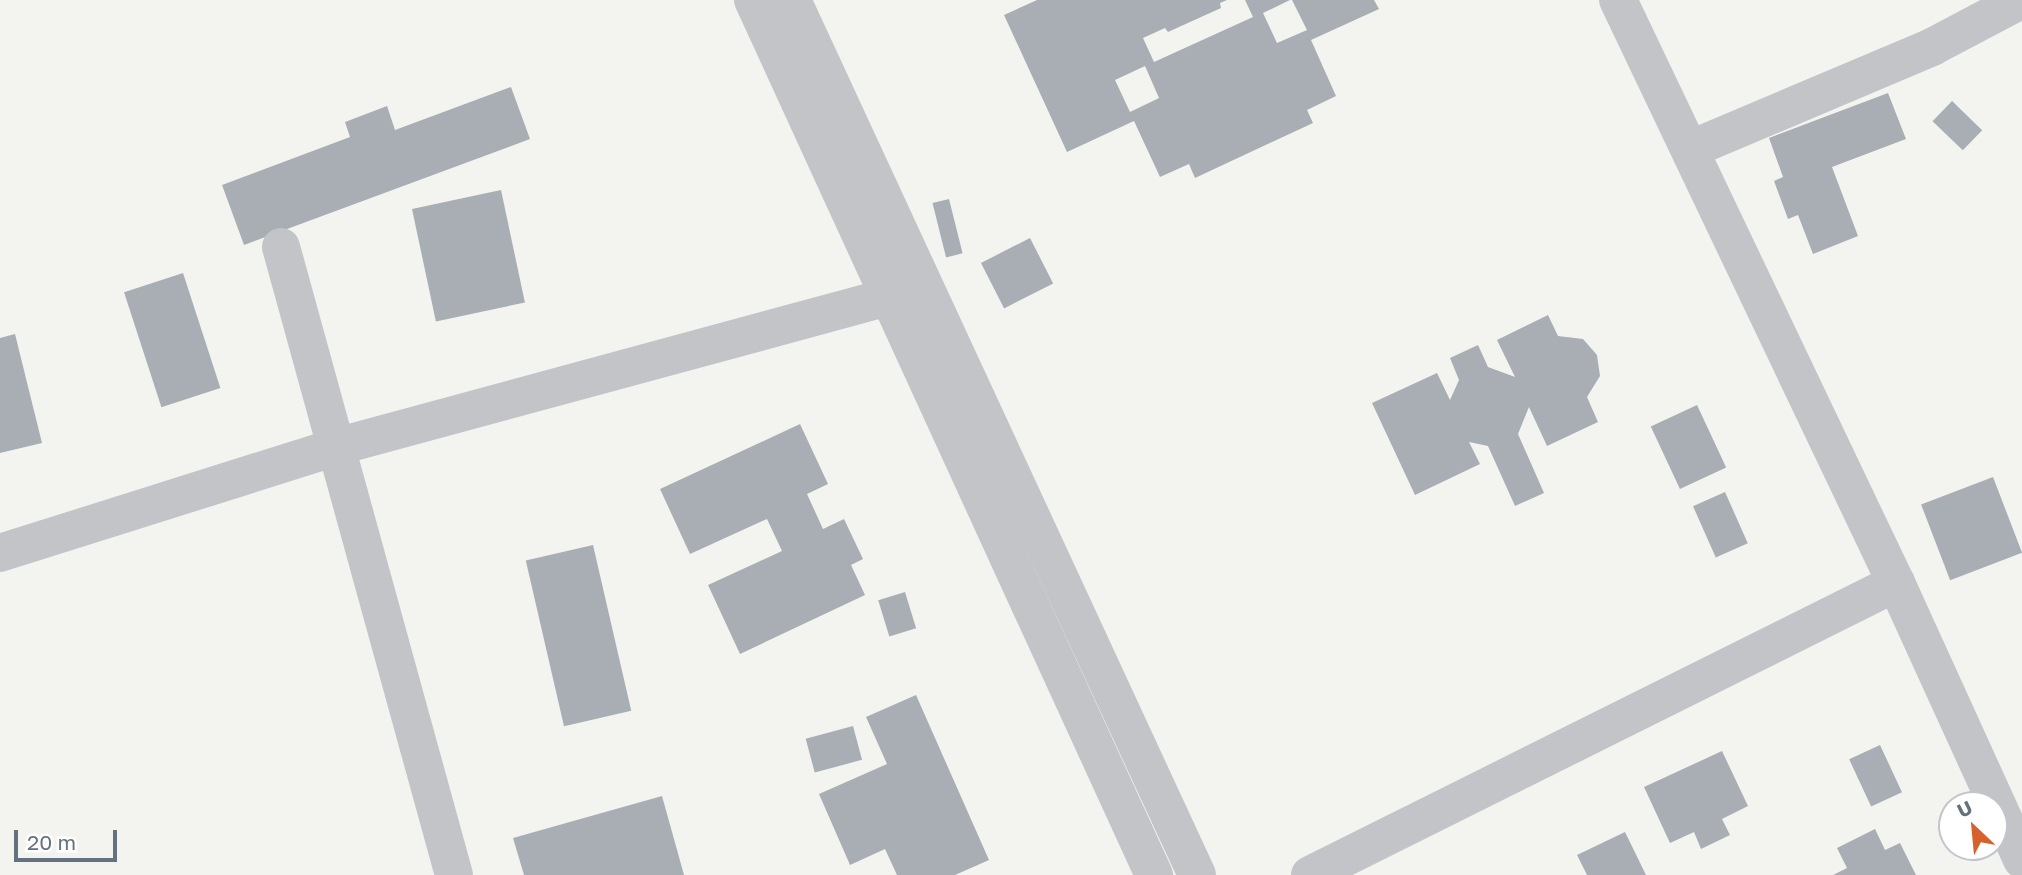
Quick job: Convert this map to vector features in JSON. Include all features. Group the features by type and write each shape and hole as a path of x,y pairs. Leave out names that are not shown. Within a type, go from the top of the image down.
{"street":[{"path":"753,0 1154,875"},
{"path":"792,0 1196,875"},
{"path":"1618,0 1896,583 2022,860"},
{"path":"1691,149 1932,47 2021,0"},
{"path":"281,247 339,446 454,875"},
{"path":"0,553 339,446 887,297 922,280"},
{"path":"1310,875 1896,583"}],"building":[{"path":"1037,0 1227,0 1220,3 1221,8 1168,32 1165,28 1143,38 1154,62 1253,17 1245,0 1290,0 1263,13 1277,43 1307,30 1292,0 1374,0 1379,9 1311,40 1336,96 1307,110 1313,123 1195,178 1189,164 1160,177 1134,121 1067,152 1004,15","holes":["1145,66 1159,98 1130,112 1115,80"]},
{"path":"511,87 530,139 244,245 222,185 350,137 345,122 387,106 395,130"},
{"path":"1888,93 1906,139 1832,167 1858,236 1813,254 1798,215 1788,219 1774,181 1783,177 1769,138"},
{"path":"1952,101 1982,130 1963,150 1933,121"},
{"path":"501,190 525,302 436,321 412,209"},
{"path":"949,199 963,253 946,257 933,203"},
{"path":"1030,238 1053,283 1004,308 981,263"},
{"path":"183,273 220,388 161,407 124,292"},
{"path":"1548,315 1558,336 1583,339 1597,355 1600,376 1587,397 1598,422 1547,446 1529,407 1518,434 1544,493 1515,506 1488,446 1469,442 1480,464 1415,495 1372,403 1437,373 1450,400 1459,380 1450,358 1478,345 1488,367 1515,377 1497,340"},
{"path":"15,334 42,443 0,453 0,338"},
{"path":"1697,405 1726,468 1680,489 1651,427"},
{"path":"800,424 828,484 807,494 823,529 844,519 863,559 851,565 865,595 740,654 708,585 782,551 767,519 690,554 660,489"},
{"path":"1993,477 2022,553 1950,580 1921,505"},
{"path":"1725,492 1748,543 1716,557 1693,506"},
{"path":"593,545 631,711 564,726 526,561"},
{"path":"905,592 916,628 889,637 878,600"},
{"path":"916,695 989,860 955,875 897,875 885,849 850,865 819,794 887,764 866,717"},
{"path":"853,726 862,760 815,772 806,739"},
{"path":"1880,745 1902,792 1871,806 1849,759"},
{"path":"1722,751 1748,806 1722,819 1730,835 1701,849 1694,832 1670,843 1644,787"},
{"path":"662,796 684,875 524,875 513,838"},
{"path":"1875,829 1885,850 1900,843 1916,875 1833,875 1847,868 1837,848"},
{"path":"1625,832 1646,875 1587,875 1577,855"}]}
